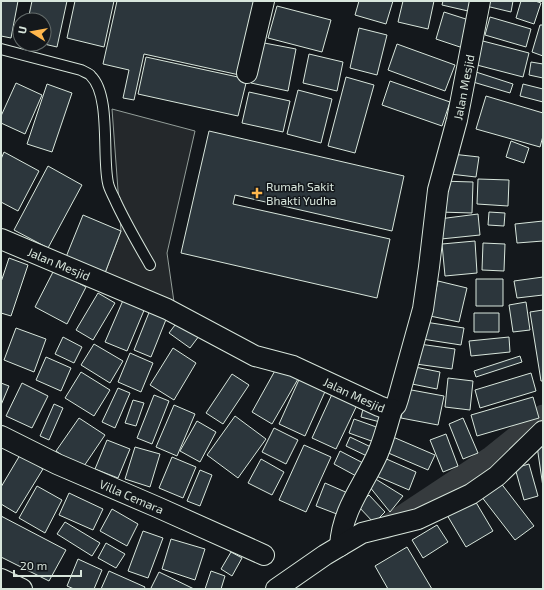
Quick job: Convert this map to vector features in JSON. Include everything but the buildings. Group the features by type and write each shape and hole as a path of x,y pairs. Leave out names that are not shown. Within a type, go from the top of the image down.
{"street":[{"path":"247,74 264,1"},
{"name":"Jalan Mesjid","path":"1,239 167,309 256,356 293,366 379,406 392,409 396,405 398,399 423,309 438,190 458,120 480,1"},
{"path":"340,546 341,532 346,516 378,453 392,409"},
{"path":"276,589 362,533 418,519 471,494 497,476 532,444 543,431"},
{"name":"Villa Cemara","path":"1,436 57,464 157,507 264,556"},
{"path":"1,579 22,589"}],"lane":[{"path":"1,49 80,70 91,75 96,83 103,108 106,134 105,159 108,184 122,216 150,265"}],"shaded area":[{"path":"112,109 195,131 167,253 174,302 105,273 121,231"}],"waterway":[{"path":"385,528 492,457 543,416"}],"place":[{"name":"Rumah Sakit Bhakti Yudha","path":"257,193"}]}
